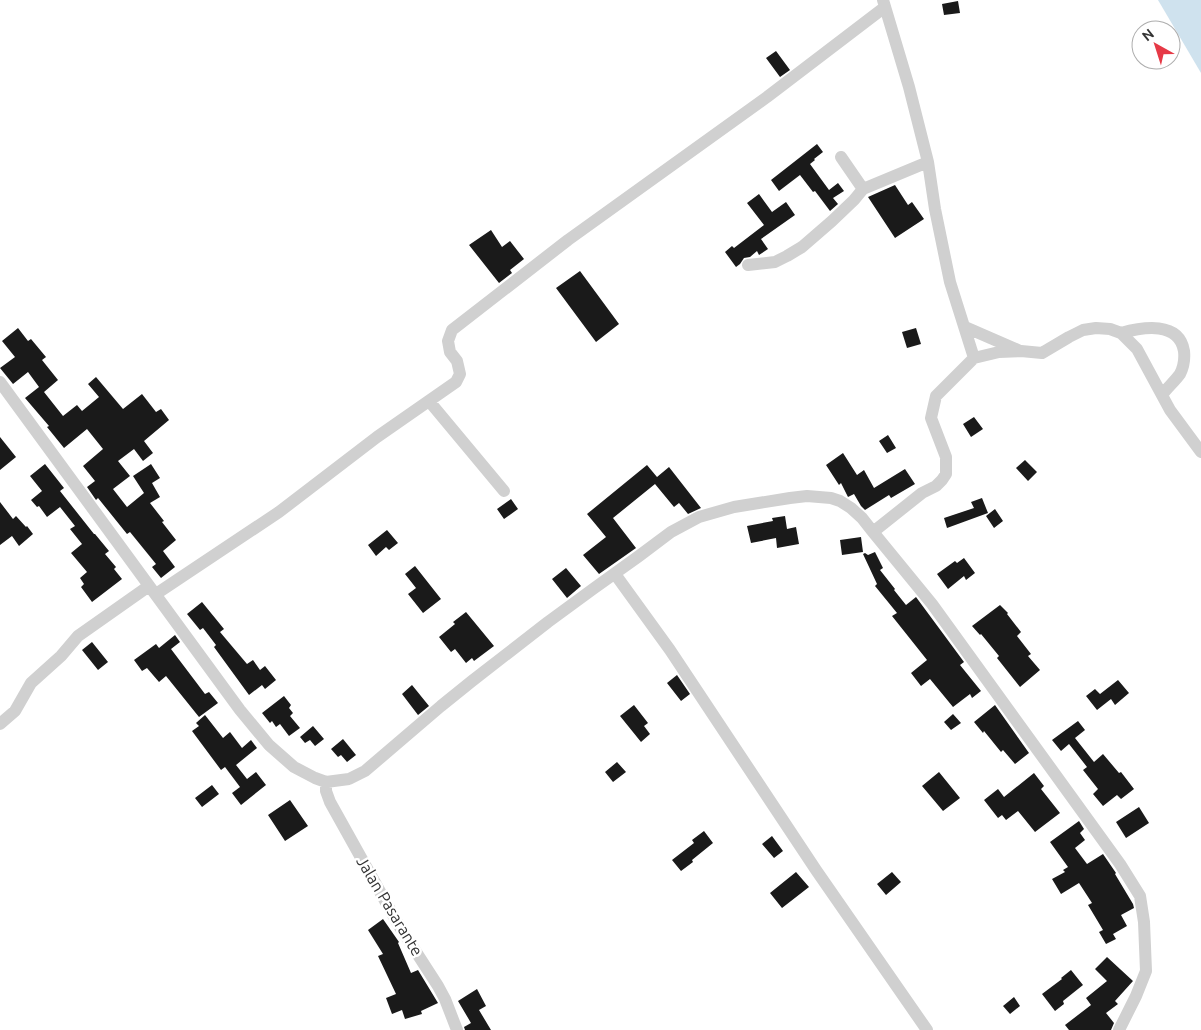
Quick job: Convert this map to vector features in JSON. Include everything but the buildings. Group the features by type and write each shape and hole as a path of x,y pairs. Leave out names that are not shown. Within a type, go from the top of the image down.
{"street":[{"path":"0,724 18,707 31,683 61,656 78,636 279,512 378,437 456,382 460,374 457,361 450,352 448,341 452,330 568,240 767,97 884,4 910,87 928,162 935,209 950,282 974,358"},
{"path":"841,157 863,189"},
{"path":"748,266 775,262 795,252 832,221 863,189 928,162"},
{"path":"965,328 1020,351"},
{"path":"873,532 922,493 936,486 946,474 946,457 931,418 936,396 974,358 999,352 1042,353 1083,330 1096,328 1121,332 1159,328 1173,333 1179,338 1185,361 1180,374 1162,395"},
{"path":"1121,332 1137,349 1170,410 1201,452"},
{"path":"0,382 240,710 270,745 294,767 326,782 349,779 365,771 441,706 548,622 670,532 699,517 782,499 807,496 831,498 840,501 862,518 932,604 1120,864 1140,896 1144,922 1146,971 1119,1030"},
{"path":"429,400 504,491"},
{"path":"615,574 670,650 816,870 927,1030"},
{"name":"Jalan Pasarante","path":"326,782 326,791 330,802 398,924 438,986 457,1030"}],"water":[{"path":"1158,0 1201,0 1201,73 1181,39 1181,20 1170,20"}]}
